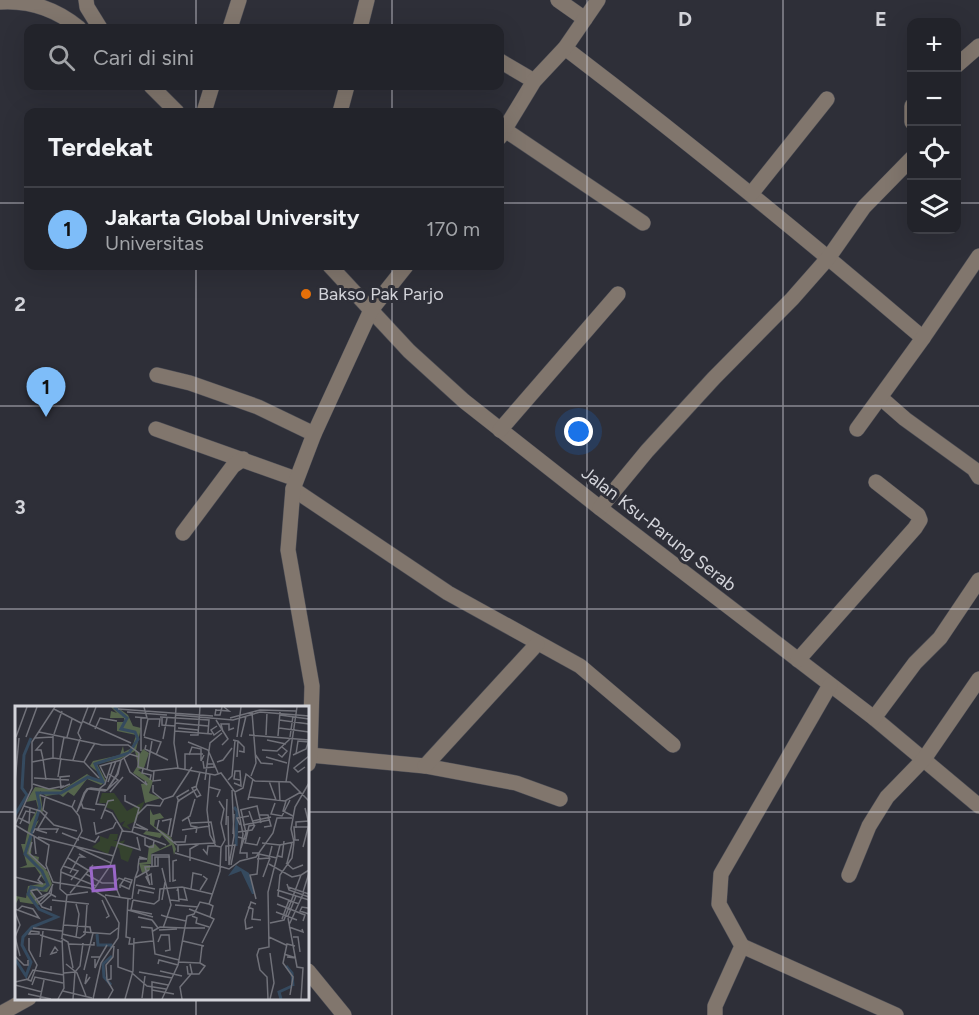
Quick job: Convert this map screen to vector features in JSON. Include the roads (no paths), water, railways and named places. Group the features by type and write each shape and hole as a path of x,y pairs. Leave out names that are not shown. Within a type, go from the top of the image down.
{"street":[{"path":"86,0 87,7 98,24"},
{"path":"231,24 239,0"},
{"path":"361,24 366,0"},
{"path":"558,0 585,19"},
{"path":"504,130 534,81 565,48 598,0"},
{"path":"0,2 25,2 40,5 74,24"},
{"path":"961,62 979,46"},
{"path":"565,48 829,257 923,339"},
{"path":"504,63 534,81"},
{"path":"155,90 173,108"},
{"path":"205,108 211,90"},
{"path":"341,108 346,90"},
{"path":"751,194 827,99"},
{"path":"504,134 643,223"},
{"path":"600,508 647,451 714,378 792,299 829,257 864,207 907,161"},
{"path":"857,429 923,339 979,256"},
{"name":"Jalan Ksu-Parung Serab","path":"334,270 409,351 464,401 874,718 979,806"},
{"path":"403,270 371,310 314,434 295,484 288,550 312,686 309,759 425,766 516,783 560,799"},
{"path":"500,429 618,294"},
{"path":"157,375 190,383 240,400 314,434"},
{"path":"881,398 905,419 974,469 979,477"},
{"path":"156,429 243,459 295,484 448,593 580,666 673,745"},
{"path":"183,533 233,466 243,459"},
{"path":"798,660 920,520 918,515 876,482"},
{"path":"874,718 915,663 940,638 979,580"},
{"path":"425,766 537,644"},
{"path":"849,875 869,826 887,797 924,759 979,679"},
{"path":"831,685 721,874 719,904 742,946 896,1015"},
{"path":"715,1015 715,1006 742,946"},
{"path":"309,972 344,1015"},
{"path":"0,1014 27,1005"}],"place":[{"name":"Bakso Pak Parjo","path":"306,294"},
{"name":"Jakarta Global University","path":"46,417"}]}
